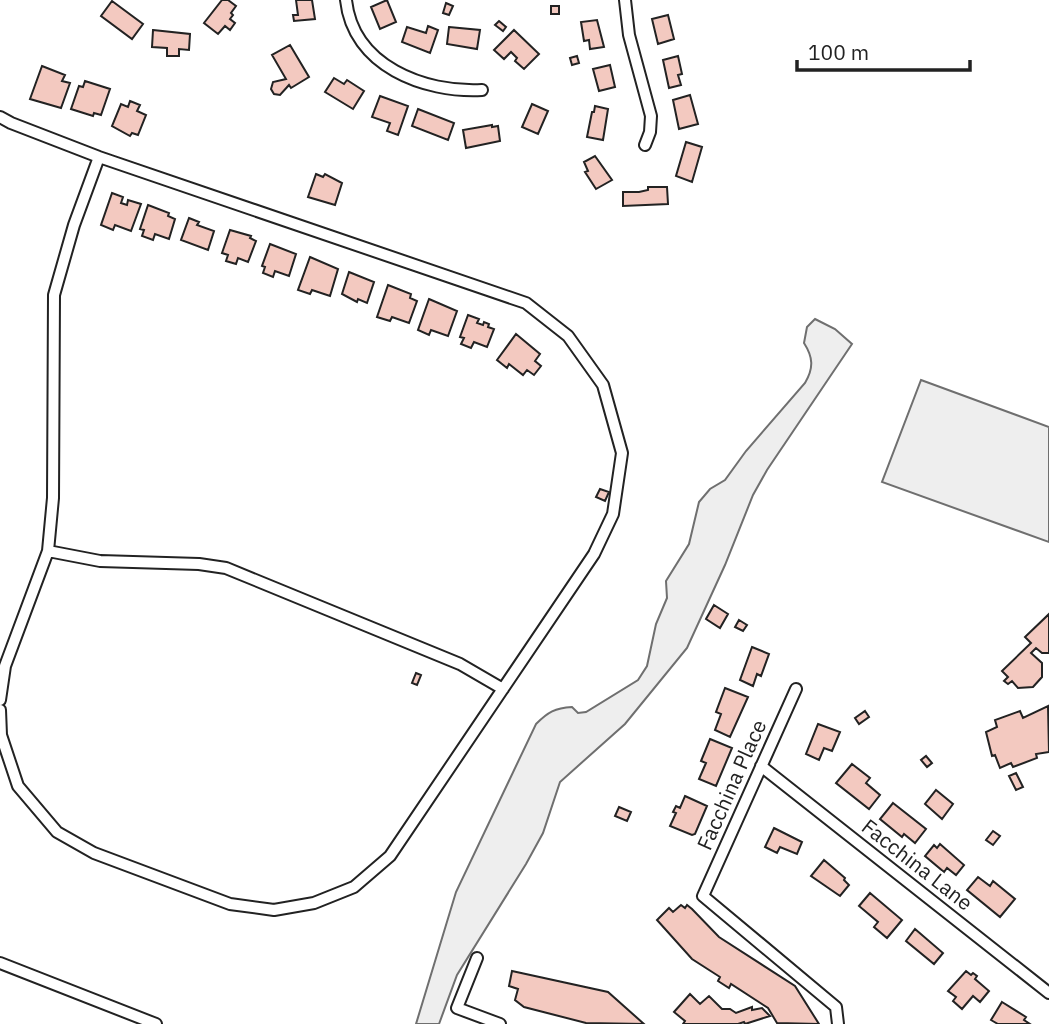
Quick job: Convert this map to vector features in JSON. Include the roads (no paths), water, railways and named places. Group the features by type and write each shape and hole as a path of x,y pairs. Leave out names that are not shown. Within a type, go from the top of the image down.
{"street":[{"path":"346,0 357,36 386,67 440,87 459,91 482,90"},
{"path":"625,0 629,35 651,116 650,132 645,145"},
{"path":"0,117 99,157 526,303 568,336 603,386 622,453 613,514 594,554 390,856 354,887 314,903 274,910 230,904 93,852 57,832 18,786 1,735 0,710"},
{"path":"0,699 5,666 48,551 53,498 54,295 74,225 99,157"},
{"path":"48,551 100,561 199,564 226,568 460,664 503,689"},
{"name":"Facchina Place","path":"796,689 703,896 836,1007 838,1024"},
{"name":"Facchina Lane","path":"761,766 1049,993"},
{"path":"477,958 457,1007 500,1024"},
{"path":"0,963 156,1024"}]}
